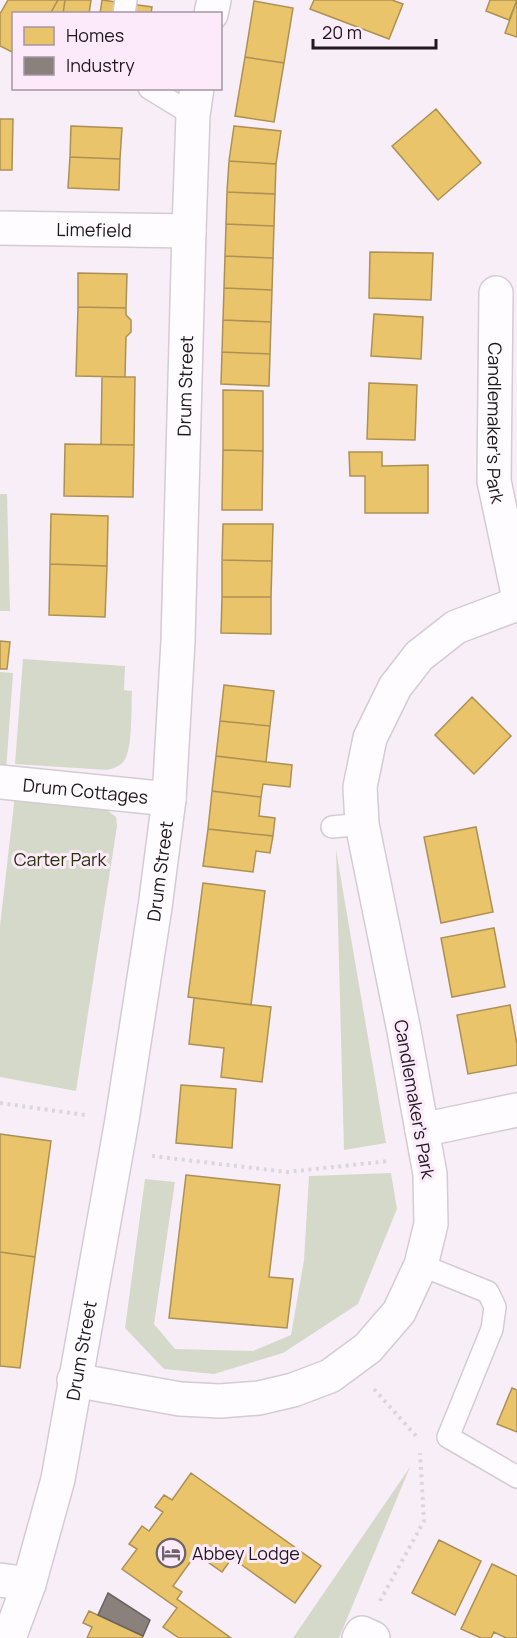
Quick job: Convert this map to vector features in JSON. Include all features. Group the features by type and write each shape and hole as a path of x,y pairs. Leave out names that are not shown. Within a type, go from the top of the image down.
{"street":[{"name":"Drum Street","path":"9,1638 15,1582 58,1479 122,1120 169,799 178,640 189,231 195,102"},
{"name":"Limefield","path":"0,228 189,231"},
{"name":"Candlemaker's Park","path":"496,293 494,481 517,589"},
{"name":"Candlemaker's Park","path":"74,1380 180,1399 220,1401 259,1398 292,1390 330,1376 368,1348 399,1312 421,1265 431,1224 430,1174 347,825 360,787 370,738 395,687 419,656 456,627 517,604"},
{"name":"Drum Cottages","path":"0,782 169,799"},
{"path":"424,1144 517,1110"}],"lane":[{"path":"156,90 195,102"},
{"path":"421,1265 488,1292 495,1307 492,1329 448,1437 517,1476"}],"path":[{"path":"0,1103 122,1120"},
{"path":"116,1152 287,1172 424,1144"},
{"path":"349,1362 419,1439"},
{"path":"365,1636 424,1521 420,1451"}],"green space":[{"path":"0,494 7,494 10,611 0,611"},
{"path":"23,659 125,666 124,690 132,691 129,747 122,763 107,770 15,764"},
{"path":"0,672 13,673 6,771 0,771"},
{"name":"Carter Park","path":"15,795 102,806 116,817 117,826 76,1091 0,1077 0,926"},
{"path":"336,850 386,1143 344,1150"},
{"path":"391,1173 397,1209 358,1304 283,1353 214,1374 164,1369 125,1328 145,1179 175,1182 154,1324 175,1349 253,1351 291,1335 304,1260 309,1176"},
{"path":"410,1467 339,1638 293,1638"}],"building: Homes":[{"path":"8,0 58,0 51,12 12,12 12,52 0,46 0,14"},
{"path":"58,0 65,0 63,12 51,12"},
{"path":"65,0 91,0 89,12 63,12"},
{"path":"102,0 152,7 151,12 100,12"},
{"path":"314,0 392,0 403,4 389,39 310,9"},
{"path":"490,0 517,0 509,20 486,11"},
{"path":"517,0 517,37 505,33"},
{"path":"254,1 293,8 284,63 245,57"},
{"path":"245,57 284,63 274,122 235,116"},
{"path":"436,109 481,163 438,200 392,146"},
{"path":"0,119 13,119 12,170 0,170"},
{"path":"71,126 122,128 120,159 70,157"},
{"path":"234,126 281,131 276,164 229,161"},
{"path":"70,157 120,159 119,190 68,188"},
{"path":"229,161 276,164 275,194 227,192"},
{"path":"227,192 275,194 274,226 226,224"},
{"path":"226,224 274,226 273,258 225,256"},
{"path":"370,252 433,253 431,300 369,298"},
{"path":"225,256 273,258 272,290 224,288"},
{"path":"78,273 127,274 126,308 78,307"},
{"path":"224,288 272,290 271,322 223,320"},
{"path":"78,307 126,308 126,315 131,320 131,332 126,337 125,377 76,376"},
{"path":"374,314 423,317 421,359 371,356"},
{"path":"223,320 271,322 270,354 222,352"},
{"path":"222,352 270,354 269,386 221,384"},
{"path":"102,377 135,377 134,445 101,445"},
{"path":"369,383 417,385 415,440 367,439"},
{"path":"223,390 263,391 263,451 223,450"},
{"path":"65,444 134,445 133,497 64,496"},
{"path":"223,450 263,451 262,510 222,510"},
{"path":"349,452 382,452 382,466 428,465 428,513 365,513 365,476 350,476"},
{"path":"51,514 108,516 107,566 50,564"},
{"path":"223,524 273,524 272,561 222,560"},
{"path":"222,560 272,561 271,597 222,597"},
{"path":"50,564 107,566 105,617 49,615"},
{"path":"222,597 271,597 271,634 221,633"},
{"path":"0,641 10,642 7,669 0,669"},
{"path":"224,685 274,691 270,726 220,721"},
{"path":"472,697 511,736 474,774 435,735"},
{"path":"220,721 270,726 266,762 216,756"},
{"path":"216,756 292,765 290,787 263,784 261,797 212,791"},
{"path":"212,791 261,797 259,816 275,818 273,836 208,829"},
{"path":"476,827 493,912 441,923 424,837"},
{"path":"208,829 273,836 270,853 256,851 253,872 203,866"},
{"path":"203,883 265,891 251,1005 188,997"},
{"path":"494,928 505,987 452,997 441,938"},
{"path":"194,998 271,1007 262,1082 221,1077 224,1048 189,1044"},
{"path":"510,1005 517,1044 517,1065 468,1074 457,1015"},
{"path":"181,1085 236,1089 232,1148 176,1143"},
{"path":"0,1134 51,1141 35,1257 0,1252"},
{"path":"186,1175 280,1185 269,1277 293,1279 287,1328 169,1318"},
{"path":"0,1252 35,1257 20,1368 0,1366"},
{"path":"512,1388 517,1390 517,1432 497,1424"},
{"path":"191,1473 321,1566 295,1603 232,1558 222,1572 196,1554 173,1586 182,1592 177,1599 231,1638 179,1638 163,1627 177,1608 122,1569 137,1549 129,1544 142,1526 149,1531 163,1512 155,1507 164,1495 172,1500"},
{"path":"439,1540 481,1561 455,1615 412,1593"},
{"path":"492,1564 517,1576 517,1638 506,1638 494,1632 491,1638 481,1638 461,1629"},
{"path":"89,1611 143,1636 142,1638 87,1638 92,1627 83,1623"}],"building: Industry":[{"path":"108,1593 150,1620 143,1636 98,1615"}],"place":[{"name":"Abbey Lodge","path":"171,1553"}]}
